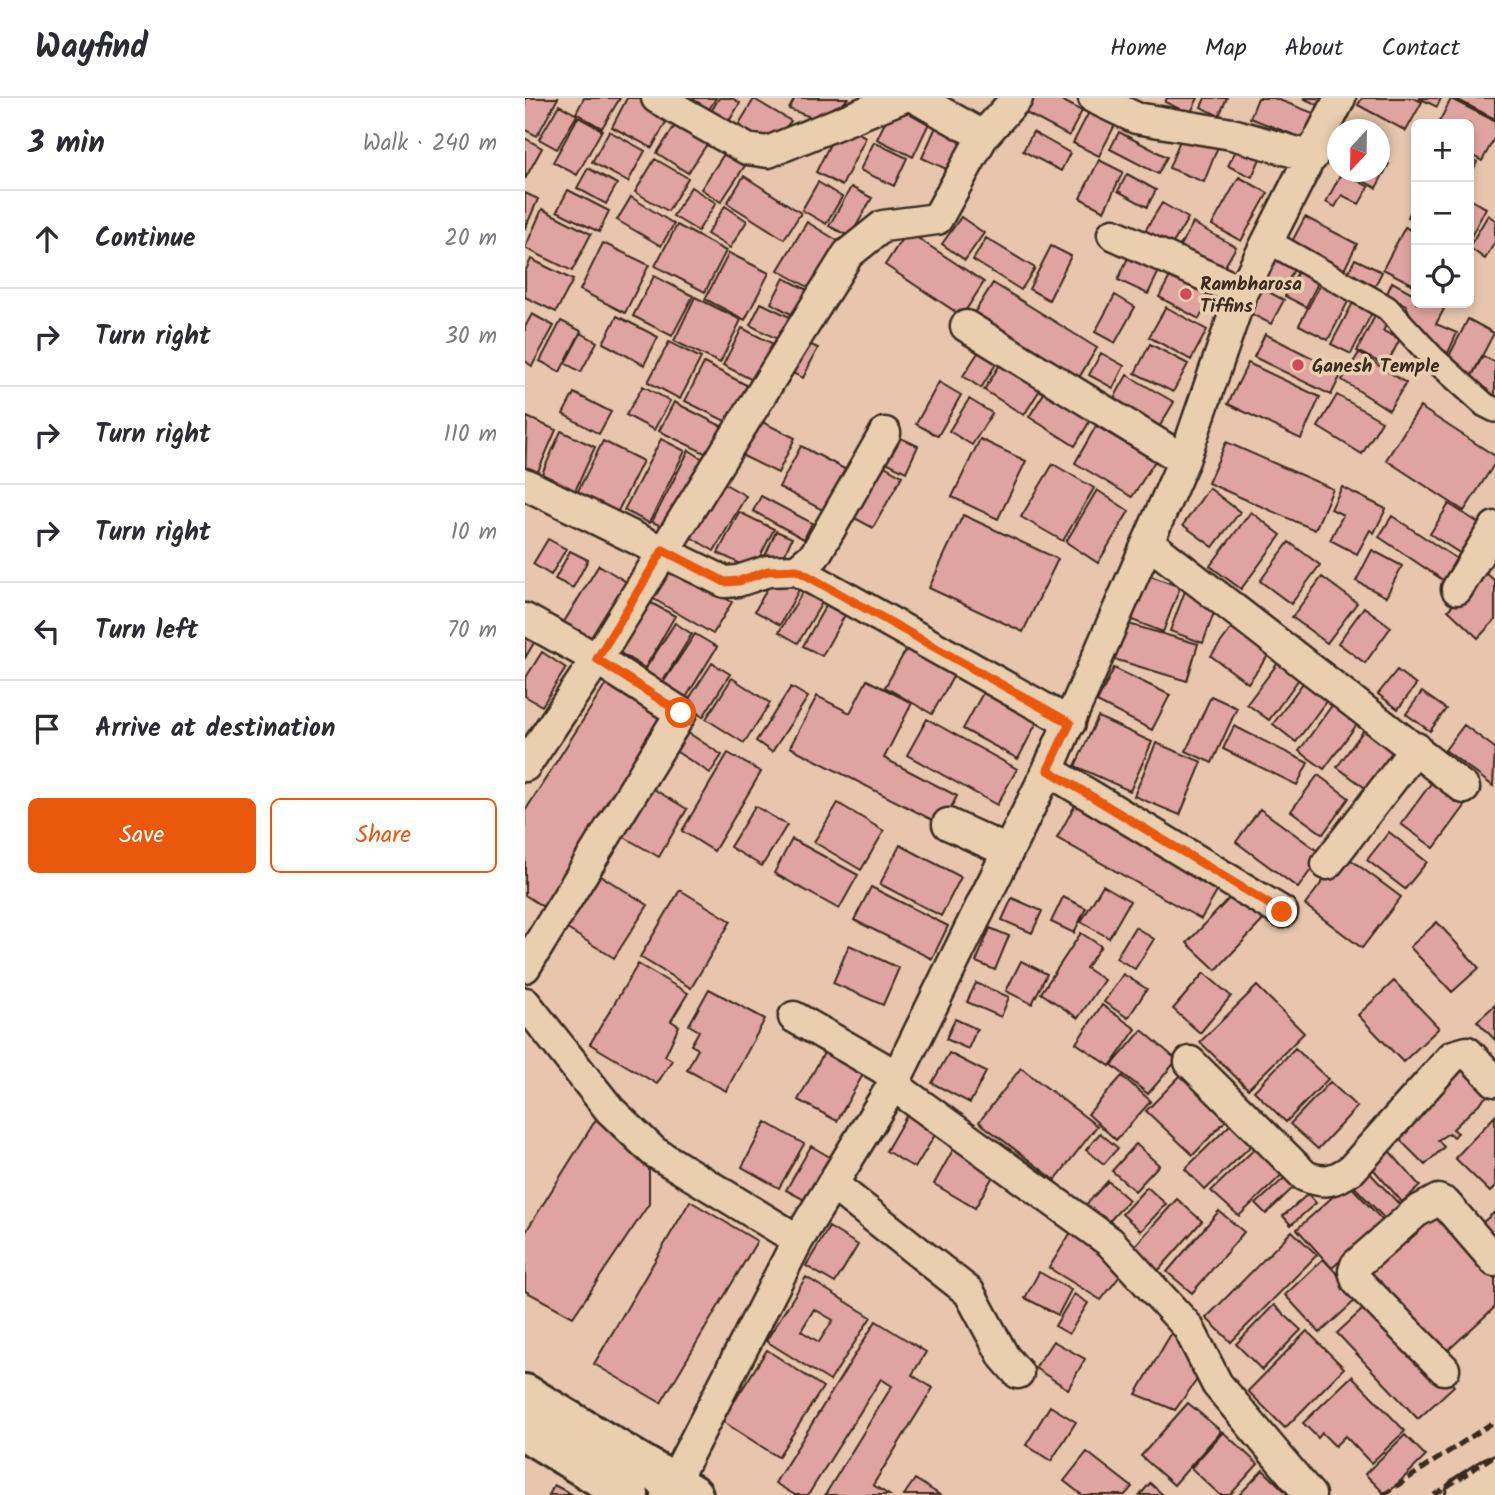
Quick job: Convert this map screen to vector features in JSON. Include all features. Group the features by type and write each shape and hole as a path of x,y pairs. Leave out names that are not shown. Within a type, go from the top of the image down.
{"main road":[{"path":"525,1394 677,1491"},
{"path":"525,1431 629,1495"},
{"path":"1466,1495 1495,1476"}],"street":[{"path":"657,98 747,149 768,152 900,98"},
{"path":"916,98 983,136"},
{"path":"525,765 597,659 848,254 883,226 937,219 983,136 1017,98"},
{"path":"1094,98 1136,118 1232,134 1312,157"},
{"path":"677,1491 798,1240 894,1082 1048,770 1184,460 1242,292 1340,98"},
{"path":"1113,234 1242,292"},
{"path":"1268,241 1387,308 1433,358 1485,405 1495,410"},
{"path":"966,326 1184,460"},
{"path":"797,570 815,555 885,433"},
{"path":"525,484 725,582 739,581 768,571 797,570 1070,723"},
{"path":"1457,589 1495,527"},
{"path":"1149,543 1416,748 1464,788"},
{"path":"525,620 597,659 681,713 525,967"},
{"path":"1327,864 1416,748"},
{"path":"1048,770 1282,912"},
{"path":"949,824 1007,851"},
{"path":"525,1003 610,1110 654,1152 798,1240"},
{"path":"794,1017 881,1067 894,1082 1110,1242 1188,1327 1217,1384 1310,1495"},
{"path":"1190,1062 1305,1176 1317,1181 1335,1181 1352,1170 1454,1056 1467,1052 1495,1081"},
{"path":"832,1184 969,1292 1005,1357 1019,1373"},
{"path":"1444,1369 1357,1281 1354,1271 1356,1265 1432,1200 1445,1203 1495,1261"}],"building":[{"path":"525,98 558,98 537,136 525,130"},
{"path":"584,98 620,98 602,128 576,113"},
{"path":"627,98 648,98 672,111 652,148 612,127"},
{"path":"681,98 716,98 707,113"},
{"path":"719,98 732,98 740,103 726,126 709,115"},
{"path":"795,98 848,98 838,110 813,118 789,109"},
{"path":"1031,98 1058,98 1082,111 1069,136 1024,112"},
{"path":"1167,98 1198,98 1190,114 1165,102"},
{"path":"1205,98 1227,98 1219,116 1201,107"},
{"path":"1258,98 1274,98 1316,114 1307,140 1250,118"},
{"path":"1303,98 1326,98 1322,107"},
{"path":"1362,98 1414,98 1422,102 1406,131 1390,122 1390,119 1384,119 1358,105"},
{"path":"1419,98 1441,98 1437,107"},
{"path":"1454,98 1495,98 1495,119"},
{"path":"754,99 791,121 782,132 755,143 736,129"},
{"path":"1451,99 1495,121 1495,137 1482,161 1474,157 1474,119 1441,119"},
{"path":"894,103 930,121 913,157 877,139"},
{"path":"559,105 577,115 557,149 539,139"},
{"path":"1089,112 1115,125 1099,156 1073,143"},
{"path":"682,115 713,135 688,173 657,153"},
{"path":"578,117 602,130 577,175 553,162"},
{"path":"939,120 970,134 953,172 922,158"},
{"path":"840,124 866,137 842,186 816,172"},
{"path":"1184,130 1219,144 1204,182 1169,168"},
{"path":"609,131 645,151 628,182 592,162"},
{"path":"1033,132 1070,153 1061,171 1023,151"},
{"path":"1119,132 1167,157 1158,174 1110,149"},
{"path":"525,138 542,148 525,179"},
{"path":"874,142 907,158 894,186 860,170"},
{"path":"1240,142 1263,152 1252,177 1228,166"},
{"path":"730,145 750,158 721,202 701,189"},
{"path":"655,159 688,178 668,211 635,192"},
{"path":"1099,160 1123,172 1104,211 1080,198"},
{"path":"588,168 617,184 606,204 577,188"},
{"path":"1127,174 1156,190 1147,207 1118,191"},
{"path":"744,176 801,213 784,239 727,203"},
{"path":"1239,177 1268,193 1241,241 1212,225"},
{"path":"818,182 842,197 826,224 802,210"},
{"path":"1337,182 1360,182 1369,187 1359,204 1342,195 1335,207 1326,202"},
{"path":"1365,182 1379,182 1376,188"},
{"path":"691,187 716,203 698,231 673,216"},
{"path":"851,187 872,198 850,237 829,226"},
{"path":"568,190 609,211 599,232 557,211"},
{"path":"525,193 538,199 525,229"},
{"path":"631,197 674,224 661,246 617,220"},
{"path":"1474,202 1486,208 1474,231"},
{"path":"1162,203 1188,218 1166,255 1140,239"},
{"path":"725,206 747,221 730,248 707,234"},
{"path":"542,209 591,234 572,271 525,248"},
{"path":"1488,215 1495,220 1495,242 1485,259 1474,251 1474,239"},
{"path":"961,217 984,233 965,260 942,244"},
{"path":"1305,217 1357,244 1342,274 1289,247"},
{"path":"807,222 843,244 815,291 778,270"},
{"path":"1193,223 1236,247 1218,278 1175,254"},
{"path":"677,225 726,251 705,292 655,266"},
{"path":"1405,227 1411,230 1411,283 1383,269"},
{"path":"907,231 984,282 962,316 885,265"},
{"path":"986,238 1035,268 1021,290 973,260"},
{"path":"603,243 649,265 625,313 580,290"},
{"path":"1051,246 1071,256 1049,300 1029,289"},
{"path":"1272,250 1297,264 1282,292 1257,279"},
{"path":"729,253 769,273 745,320 705,299"},
{"path":"1130,253 1161,267 1148,294 1118,280"},
{"path":"531,259 573,280 556,312 525,297 525,272"},
{"path":"1355,259 1382,272 1371,294 1344,281"},
{"path":"1301,266 1321,277 1306,307 1285,296"},
{"name":"Rambharosa Tiffins","path":"1174,269 1214,291 1199,319 1159,297"},
{"path":"654,276 693,296 672,336 633,316"},
{"path":"784,278 813,293 800,319 771,303"},
{"path":"1323,279 1352,294 1328,340 1299,325"},
{"path":"1392,282 1411,292 1411,308 1444,309 1436,324 1457,333 1448,353 1419,335 1406,305 1386,296"},
{"path":"993,283 1097,348 1075,384 971,318"},
{"path":"1257,286 1284,300 1271,324 1244,310"},
{"path":"1115,295 1135,307 1115,343 1095,332"},
{"path":"695,297 741,320 720,363 674,341"},
{"path":"1356,297 1375,307 1351,354 1331,344"},
{"path":"761,303 796,320 785,343 750,325"},
{"path":"1166,307 1207,330 1191,360 1149,337"},
{"path":"1377,312 1389,319 1383,331 1400,339 1386,366 1357,351"},
{"path":"532,314 554,326 532,366 525,361 525,327"},
{"path":"617,316 658,337 644,365 603,343"},
{"path":"1468,319 1494,333 1470,379 1444,366"},
{"path":"561,321 581,331 560,372 540,361"},
{"path":"742,328 783,349 764,386 723,365"},
{"path":"581,333 597,342 581,372 565,363"},
{"name":"Ganesh Temple","path":"1265,334 1342,373 1331,395 1254,357"},
{"path":"802,341 818,348 803,378 784,369"},
{"path":"669,342 701,358 680,399 648,382"},
{"path":"1150,344 1188,364 1173,392 1135,373"},
{"path":"981,348 999,359 981,388 963,376"},
{"path":"1101,353 1124,366 1113,388 1089,375"},
{"path":"1359,353 1406,383 1389,410 1342,380"},
{"path":"1483,356 1495,362 1495,400 1467,385"},
{"path":"704,363 754,389 735,426 685,401"},
{"path":"1001,363 1041,388 1024,415 984,390"},
{"path":"1248,363 1320,397 1301,439 1228,404"},
{"path":"1127,375 1174,402 1155,434 1109,407"},
{"path":"939,382 961,395 938,436 916,424"},
{"path":"643,386 670,401 654,430 626,415"},
{"path":"1046,390 1091,419 1075,446 1029,417"},
{"path":"574,393 611,412 599,434 563,414"},
{"path":"1337,395 1382,421 1362,454 1318,427"},
{"path":"969,399 992,413 972,445 949,431"},
{"path":"674,402 727,429 713,457 659,431"},
{"path":"1420,407 1495,456 1495,463 1464,511 1386,460"},
{"path":"750,416 795,438 778,473 733,451"},
{"path":"527,417 556,430 533,483 525,480"},
{"path":"1096,426 1155,461 1132,497 1075,463"},
{"path":"561,431 595,447 571,500 537,485"},
{"path":"892,434 918,446 906,472 880,459"},
{"path":"661,439 685,451 649,523 624,510"},
{"path":"980,439 1026,461 998,519 952,497"},
{"path":"603,441 643,461 617,513 577,493"},
{"path":"1226,442 1333,489 1315,530 1208,483"},
{"path":"801,446 852,473 830,514 779,487"},
{"path":"689,450 706,461 671,530 652,522"},
{"path":"881,464 902,476 873,528 851,516"},
{"path":"1053,464 1094,488 1063,541 1021,517"},
{"path":"718,480 746,496 714,551 687,535"},
{"path":"1342,487 1386,509 1374,533 1370,530 1357,554 1330,540 1343,515 1331,509"},
{"path":"1209,488 1240,512 1213,547 1183,525"},
{"path":"1097,490 1129,511 1098,563 1066,542"},
{"path":"761,496 812,523 804,539 753,511"},
{"path":"1449,504 1485,527 1466,557 1430,534"},
{"path":"739,512 774,529 753,570 718,553"},
{"path":"1251,512 1281,535 1241,589 1210,566"},
{"path":"963,515 1058,559 1023,632 929,588"},
{"path":"1392,516 1460,561 1446,582 1379,537"},
{"path":"776,531 792,538 781,563 765,556"},
{"path":"548,539 566,549 551,575 533,564"},
{"path":"1289,542 1320,565 1291,604 1260,581"},
{"path":"1372,550 1402,566 1386,597 1356,581"},
{"path":"570,551 588,560 573,588 555,579"},
{"path":"666,564 732,602 713,634 647,595"},
{"path":"599,565 628,583 592,643 562,625"},
{"path":"1485,572 1495,581 1495,620 1478,638 1448,610"},
{"path":"775,574 800,588 780,625 755,611"},
{"path":"1148,575 1180,587 1163,632 1132,620"},
{"path":"1322,577 1357,603 1327,643 1292,617"},
{"path":"804,590 823,601 798,643 779,632"},
{"path":"1185,591 1217,604 1203,643 1170,631"},
{"path":"644,599 675,616 645,668 614,649"},
{"path":"826,605 845,615 822,656 803,646"},
{"path":"1364,607 1391,627 1365,663 1338,643"},
{"path":"675,623 692,634 662,682 644,671"},
{"path":"1125,623 1198,644 1187,681 1114,659"},
{"path":"1233,626 1270,653 1248,683 1211,656"},
{"path":"695,634 717,647 682,704 659,689"},
{"path":"525,635 535,641 525,658"},
{"path":"907,648 954,675 932,714 885,687"},
{"path":"542,652 566,668 542,706 525,696 525,679"},
{"path":"712,663 730,674 703,717 685,705"},
{"path":"1278,663 1299,679 1269,720 1247,704"},
{"path":"1114,668 1170,695 1152,730 1097,702"},
{"path":"1397,670 1416,685 1398,709 1378,694"},
{"path":"732,678 770,703 744,743 706,719"},
{"path":"867,680 912,703 884,758 957,796 942,825 790,747 817,696 850,713"},
{"path":"1303,683 1327,700 1296,742 1273,724"},
{"path":"606,684 665,721 545,908 525,895 525,811"},
{"path":"791,687 808,697 772,752 756,741"},
{"path":"984,691 1038,720 1018,759 963,729"},
{"path":"1422,692 1446,709 1430,731 1406,714"},
{"path":"1211,696 1237,708 1212,763 1186,751"},
{"path":"1333,704 1358,723 1324,769 1299,751"},
{"path":"1098,717 1152,742 1130,791 1075,766"},
{"path":"927,719 1017,769 997,805 907,755"},
{"path":"1464,725 1495,748 1493,786 1445,750"},
{"path":"1234,726 1308,763 1297,785 1223,749"},
{"path":"681,728 722,755 710,773 669,747"},
{"path":"1364,730 1399,756 1372,793 1337,767"},
{"path":"1156,743 1202,762 1180,815 1134,796"},
{"path":"728,753 761,772 714,851 682,831"},
{"path":"1318,775 1349,798 1323,834 1291,811"},
{"path":"1435,778 1468,802 1434,848 1401,824"},
{"path":"645,784 687,809 659,857 617,833"},
{"path":"1080,796 1225,878 1201,919 1057,838"},
{"path":"838,803 884,831 861,870 814,842"},
{"path":"755,806 787,825 762,866 730,847"},
{"path":"1260,809 1322,854 1298,888 1236,842"},
{"path":"1389,832 1427,862 1405,889 1367,860"},
{"path":"792,839 858,875 839,909 774,873"},
{"path":"900,845 961,877 941,916 880,884"},
{"path":"1343,854 1401,897 1362,948 1305,905"},
{"path":"598,874 648,905 614,958 564,927"},
{"path":"1103,885 1130,901 1109,938 1081,922"},
{"path":"871,887 948,926 932,959 854,920"},
{"path":"1238,889 1267,916 1216,970 1187,943"},
{"path":"680,890 731,921 691,988 640,957"},
{"path":"1063,897 1086,908 1074,933 1051,922"},
{"path":"1012,898 1042,911 1032,933 1002,920"},
{"path":"1437,922 1479,968 1452,992 1410,947"},
{"path":"1135,927 1154,939 1135,969 1116,958"},
{"path":"990,928 1009,936 995,970 976,962"},
{"path":"1081,933 1101,946 1086,968 1104,980 1078,1018 1041,993"},
{"path":"849,945 899,968 883,1005 833,983"},
{"path":"1021,961 1047,974 1032,1004 1006,991"},
{"path":"638,964 688,993 671,1021 679,1026 665,1056 672,1060 657,1084 590,1044"},
{"path":"1204,973 1231,996 1200,1033 1173,1009"},
{"path":"1123,974 1147,989 1128,1018 1104,1002"},
{"path":"1394,981 1439,1028 1403,1062 1358,1015"},
{"path":"976,983 1009,997 1001,1017 967,1002"},
{"path":"1257,986 1304,1033 1248,1089 1200,1042"},
{"path":"709,989 765,1019 726,1091 687,1070 698,1049 691,1045 699,1031 689,1025"},
{"path":"1102,1005 1136,1029 1110,1066 1076,1043"},
{"path":"1495,1005 1495,1040 1477,1021"},
{"path":"955,1019 977,1029 968,1049 946,1039"},
{"path":"1142,1030 1177,1060 1148,1094 1112,1065"},
{"path":"1295,1048 1328,1079 1286,1122 1254,1091"},
{"path":"826,1049 865,1071 837,1121 798,1100"},
{"path":"949,1053 986,1072 970,1103 932,1083"},
{"path":"1458,1064 1487,1096 1453,1129 1458,1133 1453,1137 1449,1133 1438,1140 1444,1147 1425,1165 1390,1130"},
{"path":"1021,1068 1097,1126 1055,1180 979,1122"},
{"path":"1185,1071 1231,1115 1193,1155 1146,1111"},
{"path":"1122,1076 1151,1101 1116,1140 1088,1114"},
{"path":"1330,1082 1357,1107 1318,1149 1290,1124"},
{"path":"602,1110 649,1165 649,1204 573,1317 525,1291 525,1233"},
{"path":"908,1113 938,1130 915,1168 886,1151"},
{"path":"1495,1116 1495,1187 1490,1192 1455,1158"},
{"path":"1236,1119 1257,1140 1205,1190 1185,1169"},
{"path":"766,1122 804,1144 779,1188 742,1167"},
{"path":"1100,1133 1118,1148 1104,1164 1086,1150"},
{"path":"1265,1139 1291,1166 1239,1216 1211,1191"},
{"path":"1136,1144 1159,1165 1135,1191 1112,1171"},
{"path":"811,1146 835,1160 810,1203 786,1190"},
{"path":"1385,1146 1420,1186 1402,1202 1367,1162"},
{"path":"954,1148 996,1171 975,1208 934,1184"},
{"path":"1365,1168 1401,1206 1386,1220 1350,1182"},
{"path":"1291,1172 1300,1181 1266,1214 1256,1204"},
{"path":"1108,1181 1129,1200 1103,1228 1082,1209"},
{"path":"1348,1183 1384,1222 1332,1268 1297,1229"},
{"path":"1147,1187 1166,1204 1141,1231 1122,1214"},
{"path":"1308,1194 1316,1203 1291,1225 1283,1216"},
{"path":"1177,1199 1202,1221 1157,1272 1131,1250"},
{"path":"690,1201 757,1241 661,1403 594,1364"},
{"path":"1432,1206 1495,1274 1495,1307 1444,1354 1364,1268"},
{"path":"1219,1211 1244,1232 1192,1293 1167,1272"},
{"path":"1495,1212 1495,1248 1477,1227"},
{"path":"1076,1224 1123,1272 1101,1300 1049,1268"},
{"path":"829,1227 858,1245 835,1283 806,1266"},
{"path":"1292,1231 1317,1255 1231,1342 1206,1318"},
{"path":"1323,1259 1359,1297 1320,1333 1285,1295"},
{"path":"1039,1272 1071,1290 1058,1315 1025,1298"},
{"path":"806,1277 871,1317 830,1381 766,1341","holes":["814,1309 833,1320 819,1342 801,1331"]},
{"path":"1074,1294 1088,1303 1069,1334 1055,1326"},
{"path":"1373,1300 1454,1386 1418,1419 1337,1333"},
{"path":"1274,1305 1301,1330 1262,1370 1236,1344"},
{"path":"876,1321 926,1352 912,1375 933,1388 873,1485 889,1495 825,1495 892,1386 881,1379 808,1495 795,1495 775,1483"},
{"path":"1175,1327 1199,1377 1175,1410 1136,1394"},
{"path":"1307,1331 1344,1368 1285,1428 1248,1391"},
{"path":"1053,1341 1085,1359 1068,1389 1035,1368"},
{"path":"767,1350 823,1387 778,1457 722,1421"},
{"path":"1352,1376 1405,1431 1371,1463 1345,1436 1335,1446 1322,1433 1318,1438 1303,1423"},
{"path":"1188,1403 1221,1431 1174,1485 1141,1456"},
{"path":"1050,1406 1076,1422 1051,1461 1026,1445"},
{"path":"1223,1432 1258,1464 1230,1495 1220,1495 1191,1468"},
{"path":"1405,1435 1426,1456 1386,1495 1365,1474"},
{"path":"1087,1452 1132,1487 1125,1495 1082,1495 1064,1481"},
{"path":"1263,1470 1289,1495 1239,1495"},
{"path":"915,1479 940,1495 904,1495"},
{"path":"1150,1483 1163,1495 1140,1495"},
{"path":"554,1485 573,1495 549,1495"}],"railway":[{"path":"1383,1495 1495,1421"},
{"path":"1434,1495 1495,1455"}],"place":[{"name":"Rambharosa Tiffins","path":"1186,294"},
{"name":"Ganesh Temple","path":"1298,365"}],"route":[{"path":"681,713 597,659 663,550 725,582 739,581 768,571 797,570 1070,723 1048,770 1282,912"}]}
